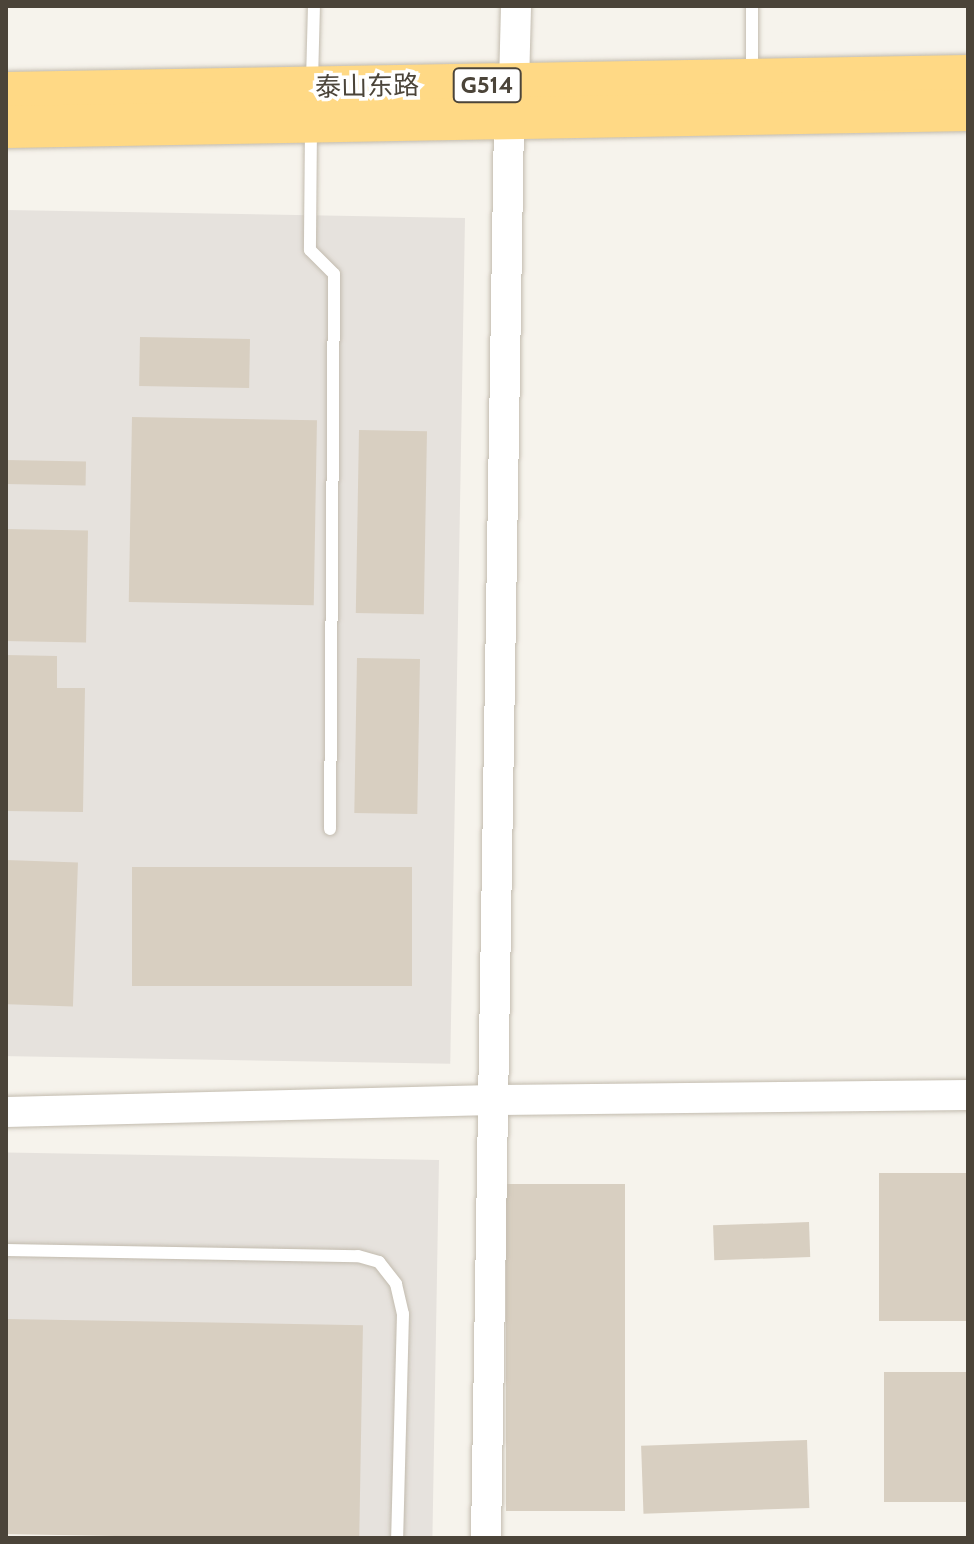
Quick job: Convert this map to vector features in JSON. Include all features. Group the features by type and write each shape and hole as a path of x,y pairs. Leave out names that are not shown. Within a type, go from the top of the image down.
{"highway":[{"name":"泰山东路","path":"511,101 752,80 968,76"},
{"name":"泰山东路","path":"6,93 312,105"},
{"name":"泰山东路","path":"6,127 312,105 511,101 968,110"}],"street":[{"path":"486,1538 511,101 516,6"},
{"path":"6,1112 493,1100 968,1095"}],"lane":[{"path":"314,6 310,250 334,274 330,829"},
{"path":"752,6 752,80"},
{"path":"6,1250 358,1256 379,1262 396,1284 403,1314 397,1538"}],"shaded area":[{"path":"6,210 465,218 450,1064 6,1056"},
{"path":"6,1152 439,1160 432,1538 6,1530"}],"building":[{"path":"140,337 250,339 249,388 139,386"},
{"path":"132,417 317,420 314,605 129,602"},
{"path":"359,430 427,431 424,614 356,613"},
{"path":"6,460 86,461 86,485 6,484"},
{"path":"6,529 88,530 86,642 6,641"},
{"path":"6,655 57,656 57,688 85,688 83,812 6,811"},
{"path":"357,658 420,659 417,814 354,813"},
{"path":"6,860 78,863 73,1006 6,1004"},
{"path":"132,867 412,867 412,986 132,986"},
{"path":"879,1173 968,1173 968,1321 879,1321"},
{"path":"506,1184 625,1184 625,1511 506,1511"},
{"path":"809,1222 810,1257 714,1260 713,1225"},
{"path":"6,1319 363,1325 359,1538 6,1534"},
{"path":"884,1372 968,1372 968,1502 884,1502"},
{"path":"807,1440 809,1508 643,1514 641,1446"}]}
